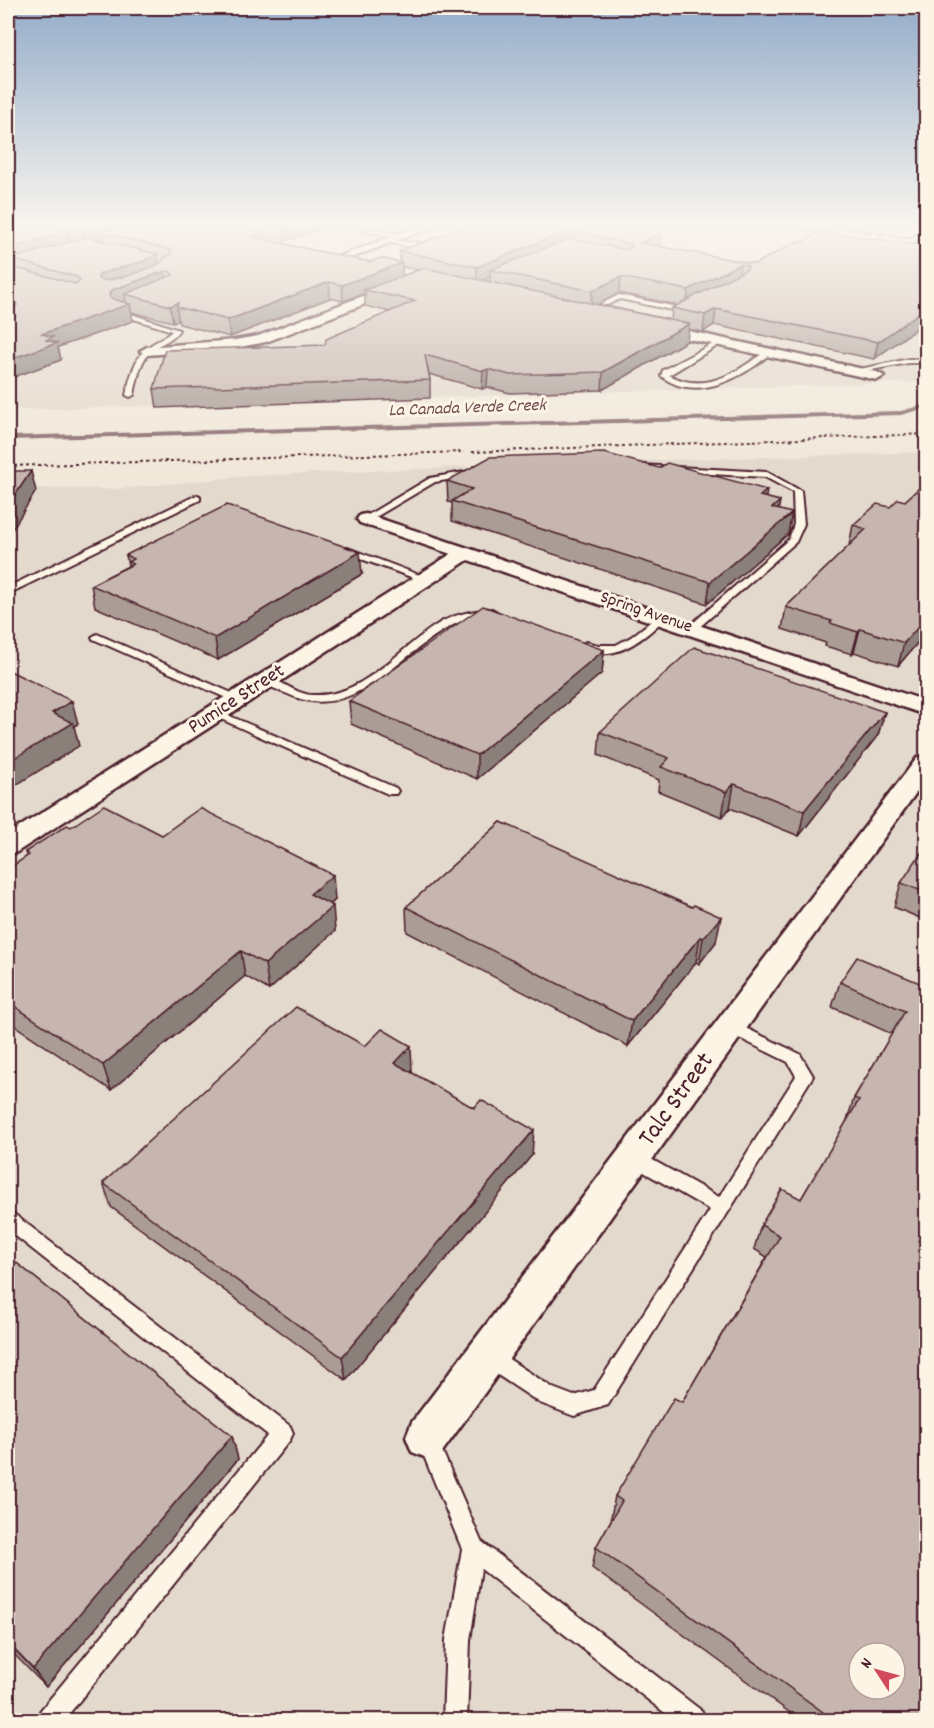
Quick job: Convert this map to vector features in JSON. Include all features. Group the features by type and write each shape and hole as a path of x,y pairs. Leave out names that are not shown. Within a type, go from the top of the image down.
{"street":[{"path":"147,351 235,344 261,339 345,307"},
{"path":"582,311 610,318"},
{"path":"633,323 661,325 720,342 877,376"},
{"name":"Spring Avenue","path":"366,519 927,708"},
{"name":"Pumice Street","path":"8,846 466,553"},
{"name":"Talc Street","path":"427,1437 927,763"}],"lane":[{"path":"122,307 117,312 176,330 172,336 147,351 139,362 130,395"},
{"path":"582,311 594,307"},
{"path":"665,307 686,311"},
{"path":"675,317 695,307"},
{"path":"720,342 666,372 665,376 673,381 688,384 708,385 723,382 768,352"},
{"path":"854,371 909,361 927,361"},
{"path":"630,467 767,475 797,491 799,524 793,540 691,628"},
{"path":"366,519 433,480 482,472"},
{"path":"8,591 197,498"},
{"path":"337,547 425,579"},
{"path":"267,680 313,699 347,693 376,676 462,615 483,612 509,617"},
{"path":"570,639 601,650 622,648 646,631 659,618"},
{"path":"97,637 237,699"},
{"path":"216,713 392,791"},
{"path":"487,1356 547,1396 574,1406 601,1398 806,1076 794,1058 731,1027"},
{"path":"634,1158 722,1208"},
{"path":"8,1220 283,1433 49,1720"},
{"path":"427,1437 473,1549 693,1720"},
{"path":"454,1720 458,1640 473,1549"}],"shaded area":[{"path":"8,307 926,307 926,382 8,410"},
{"path":"926,452 926,1720 8,1720 8,488 116,489 249,476 562,463"}],"building":[{"path":"15,307 122,307 42,334 53,337 46,340 57,343 8,360 8,308"},
{"path":"177,307 264,307 228,320"},
{"path":"402,307 607,307 689,324 603,372 510,375 488,369 483,371 425,355 430,380 154,389 165,350 325,345 326,339"},
{"path":"927,307 878,342 716,309 705,315 672,308"},
{"path":"604,453 659,468 667,463 767,490 760,496 780,501 772,508 792,513 710,582 452,501 472,489 447,481 490,457"},
{"path":"8,471 31,471 8,506"},
{"path":"927,481 927,617 904,643 860,629 858,632 830,623 832,621 786,607 866,529 853,525 877,504 890,507 898,499 905,501"},
{"path":"227,505 360,552 215,638 91,585 133,564 128,562 134,559 126,555"},
{"path":"483,606 604,650 477,755 349,701"},
{"path":"694,647 885,712 804,811 734,784 726,792 661,767 669,758 600,732"},
{"path":"8,670 72,701 52,713 73,723 8,762"},
{"path":"104,805 162,835 200,808 333,875 310,894 333,906 265,964 241,951 103,1065 8,1002 8,945 10,943 8,941 8,869 29,855 25,852 67,825 71,827"},
{"path":"501,822 692,907 694,905 721,917 703,938 700,937 632,1021 406,907"},
{"path":"927,852 927,893 901,883 921,853 925,855"},
{"path":"857,957 927,986 927,1720 834,1720 596,1547 622,1501 615,1496 674,1398 682,1402 780,1236 761,1225 782,1189 801,1199 859,1100 854,1098 905,1011 840,982"},
{"path":"296,1007 365,1046 382,1029 411,1046 395,1063 474,1108 481,1100 534,1130 342,1357 103,1183"},
{"path":"8,1256 232,1436 33,1669 8,1643"}],"waterway":[{"name":"La Canada Verde Creek","path":"8,438 901,413 926,406"}]}
